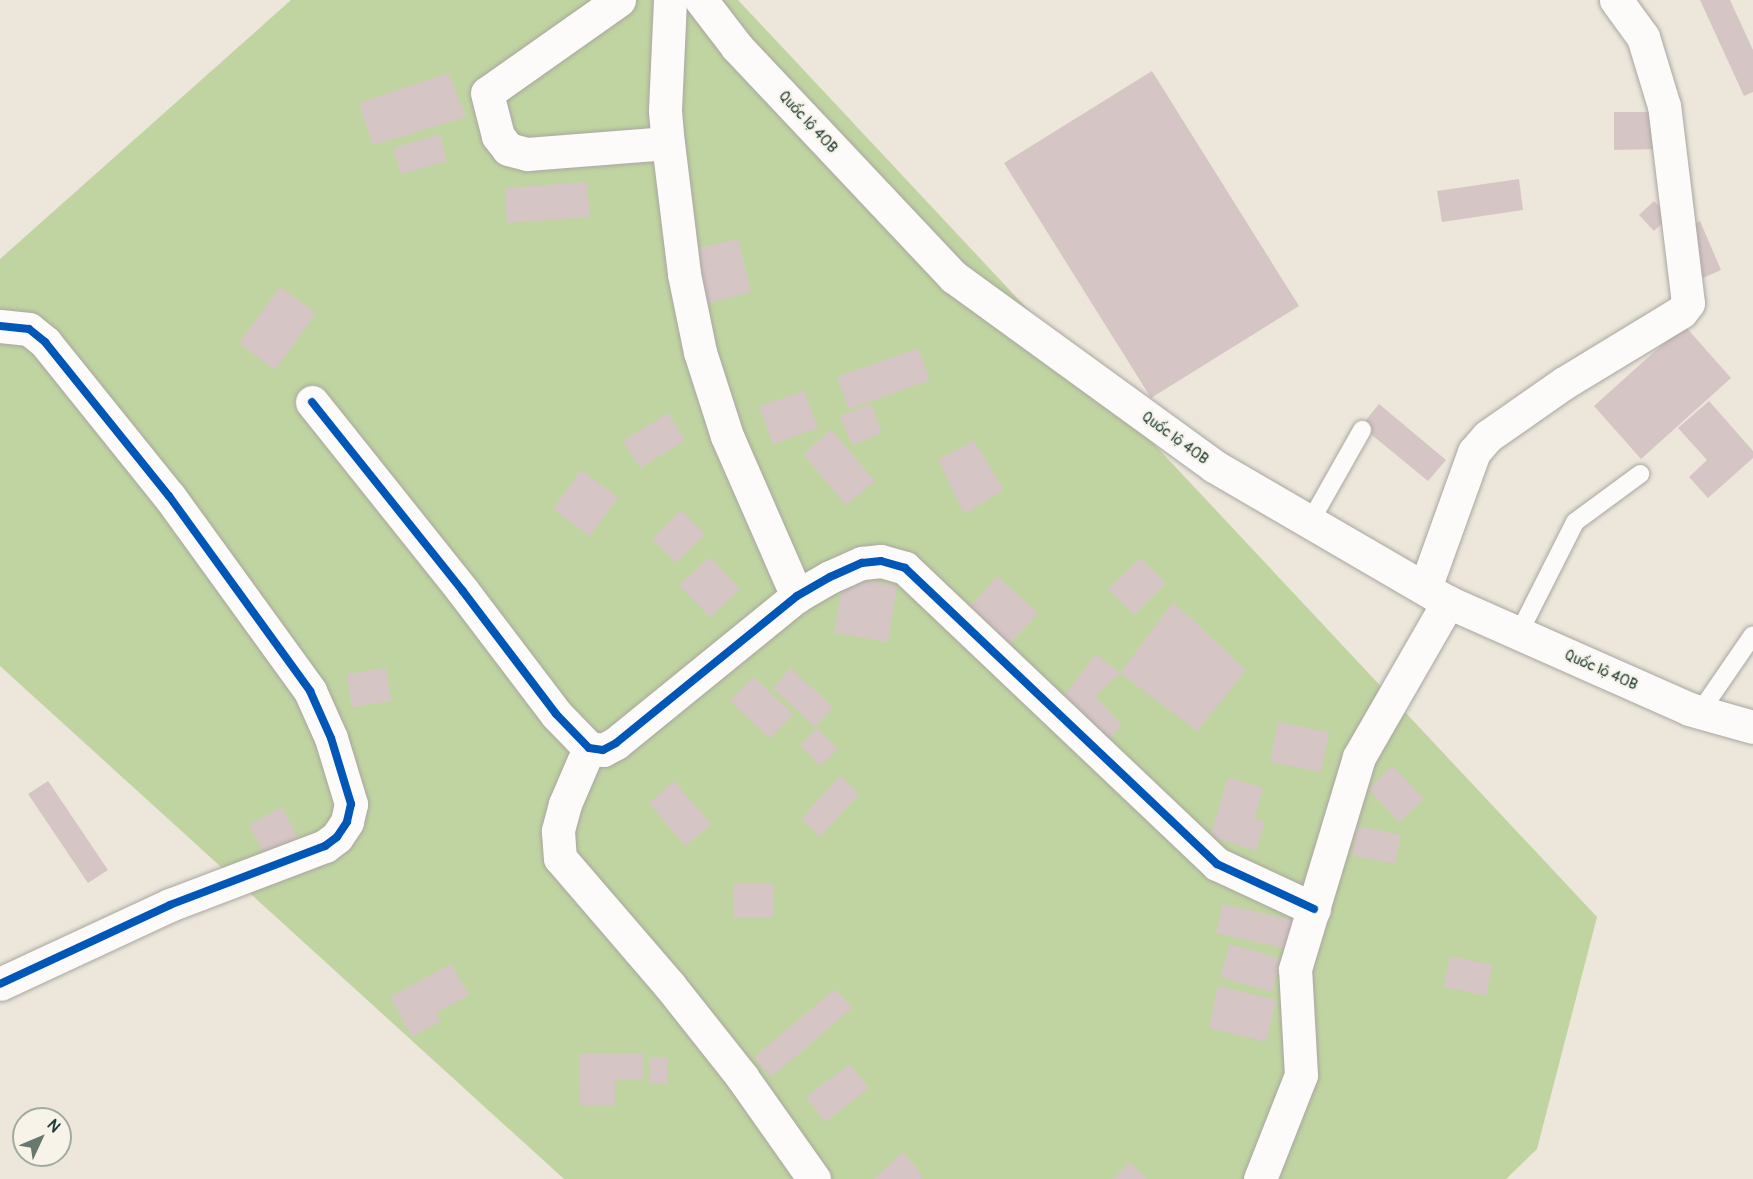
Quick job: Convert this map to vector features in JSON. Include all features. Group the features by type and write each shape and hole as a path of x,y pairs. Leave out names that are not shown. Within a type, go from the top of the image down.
{"main road":[{"path":"619,0 487,93 498,136 508,149 527,154 668,143"},
{"path":"670,0 666,54 668,143 684,274 700,352 727,436 796,596"},
{"name":"Quốc lộ 40B","path":"701,0 737,47 954,277 1214,466 1437,595 1700,712 1753,727"},
{"path":"1260,1179 1301,1075 1295,969 1359,757 1437,595 1474,452 1488,436 1564,383 1681,312 1688,303 1664,106 1643,37 1616,0"},
{"path":"0,326 29,329 45,342 169,496 310,691 331,738 351,804 347,822 337,837 325,846 170,905 0,984"},
{"path":"312,402 462,590 556,714 589,748 603,750 616,743 796,596 830,577 862,564 881,561 905,568 1217,864 1314,909"},
{"path":"589,748 565,804 558,831 560,858 670,986 735,1068 814,1179"}],"lane":[{"path":"1310,522 1362,430"},
{"path":"1519,633 1575,522 1640,474"},
{"path":"1700,712 1753,635"}],"green space":[{"path":"291,0 738,0 1597,917 1537,1149 1506,1179 564,1179 0,666 0,259"}],"building":[{"path":"1700,0 1730,0 1753,50 1753,92 1744,96"},
{"path":"1152,71 1299,306 1151,398 1004,163"},
{"path":"448,73 466,117 373,145 359,103"},
{"path":"1614,112 1657,112 1658,149 1614,150"},
{"path":"440,134 447,161 401,174 393,148"},
{"path":"1519,179 1523,210 1442,222 1437,191"},
{"path":"587,182 590,217 507,223 505,188"},
{"path":"1654,201 1669,217 1654,231 1639,215"},
{"path":"1700,221 1721,270 1687,285 1665,236"},
{"path":"738,239 751,292 701,305 687,251"},
{"path":"280,287 316,313 275,370 239,343"},
{"path":"1684,325 1731,378 1641,459 1594,406"},
{"path":"918,348 930,380 849,409 837,377"},
{"path":"804,391 818,428 773,444 759,406"},
{"path":"1709,401 1753,451 1753,458 1708,498 1689,477 1707,460 1678,428"},
{"path":"871,404 882,433 852,445 840,416"},
{"path":"1379,404 1446,460 1428,481 1361,426"},
{"path":"668,413 685,440 640,468 623,441"},
{"path":"831,430 875,481 846,505 803,454"},
{"path":"974,441 1004,490 964,514 938,459"},
{"path":"581,470 618,497 590,536 553,509"},
{"path":"681,510 705,534 676,563 652,539"},
{"path":"710,557 740,589 710,618 679,585"},
{"path":"1140,558 1166,583 1134,615 1108,589"},
{"path":"844,576 897,586 888,642 834,633"},
{"path":"997,576 1038,613 1007,647 966,611"},
{"path":"1173,602 1246,670 1197,731 1120,673"},
{"path":"1096,654 1120,673 1095,696 1122,725 1107,742 1059,702"},
{"path":"386,668 391,701 352,707 347,674"},
{"path":"790,668 833,707 815,727 773,688"},
{"path":"753,677 793,714 770,738 730,701"},
{"path":"1278,722 1329,732 1321,772 1270,762"},
{"path":"817,728 838,749 820,766 800,745"},
{"path":"1393,766 1424,799 1399,822 1368,789"},
{"path":"840,776 859,794 820,837 801,819"},
{"path":"1228,777 1263,788 1254,818 1265,821 1256,851 1210,836"},
{"path":"48,781 108,870 88,883 28,794"},
{"path":"674,781 711,824 685,846 649,803"},
{"path":"282,807 300,842 267,859 249,825"},
{"path":"1357,826 1401,835 1395,864 1352,855"},
{"path":"734,883 773,883 773,918 734,918"},
{"path":"1223,904 1293,920 1287,949 1216,933"},
{"path":"1230,944 1281,959 1272,992 1220,977"},
{"path":"1450,956 1492,965 1486,996 1444,987"},
{"path":"451,964 469,995 436,1013 441,1021 412,1037 390,997"},
{"path":"1218,986 1276,1000 1266,1042 1209,1028"},
{"path":"835,989 852,1008 771,1077 754,1057"},
{"path":"579,1054 644,1054 644,1080 615,1079 615,1105 580,1105"},
{"path":"649,1057 667,1057 667,1084 649,1084"},
{"path":"850,1064 869,1088 825,1122 806,1097"},
{"path":"903,1152 923,1176 919,1179 873,1179"},
{"path":"1130,1162 1147,1179 1112,1179"}],"cycle path":[{"path":"0,326 29,329 45,342 169,496 310,691 331,738 351,804 347,822 337,837 325,846 170,905 0,984"},
{"path":"312,402 462,590 556,714 589,748 603,750 616,743 797,596 830,577 862,563 881,561 905,568 1217,864 1314,909"}]}
